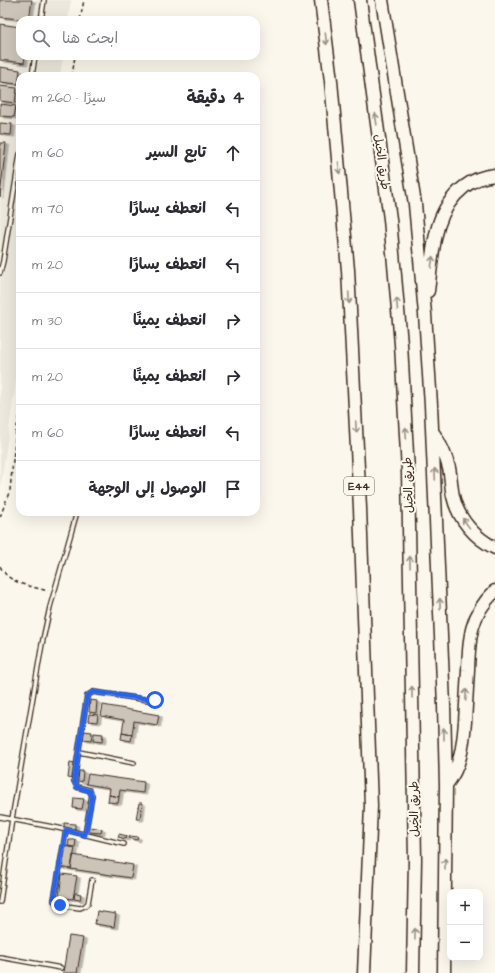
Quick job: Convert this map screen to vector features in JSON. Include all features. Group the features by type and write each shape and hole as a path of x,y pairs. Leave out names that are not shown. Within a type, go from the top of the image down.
{"highway":[{"name":"E44","path":"321,0 332,89 348,270 360,508 370,806 364,973"},
{"name":"طريق الخيل","path":"360,0 390,219 401,344 408,465 415,859 413,973"},
{"path":"382,0 413,190 425,314 433,431 443,657 446,785 444,973"},
{"path":"425,314 437,226 442,212 454,196 467,185 481,177 495,175"},
{"path":"433,431 447,460 454,497 462,518 481,540 495,548"},
{"path":"446,785 458,767 464,746 471,629 482,605 495,591"}],"lane":[{"path":"42,16 44,0"},
{"path":"33,72 34,60"},
{"path":"0,273 16,179"},
{"path":"0,902 12,819 42,644 54,593 76,516"},
{"path":"85,835 92,795 89,790 77,787 74,784 87,698 91,692 155,700"},
{"path":"79,752 134,763"},
{"path":"0,817 66,830 124,844"},
{"path":"66,830 54,901 60,905 80,908 85,906 88,903 92,880"},
{"path":"0,958 61,968"}],"path":[{"path":"81,16 84,0"},
{"path":"73,72 74,60"},
{"path":"0,517 10,490 16,431"},
{"path":"0,566 4,574 10,579 54,593"}],"shaded area":[{"path":"0,0 71,0 69,16 16,16 16,60 62,60 61,72 16,72 16,381 0,491"}],"building":[{"path":"0,0 32,0 30,16 16,16 16,19 0,17"},
{"path":"0,24 16,26 16,60 24,60 24,63 0,60"},
{"path":"0,67 20,70 20,72 16,72 16,84 0,82"},
{"path":"0,86 16,88 15,103 0,101"},
{"path":"0,104 16,106 14,117 0,116"},
{"path":"0,123 12,124 11,135 0,134"},
{"path":"0,143 6,143 0,197"},
{"path":"90,700 97,701 96,713 89,712"},
{"path":"103,705 159,715 157,725 134,721 132,735 122,733 124,720 101,716"},
{"path":"89,714 98,715 97,722 88,721"},
{"path":"84,731 92,732 91,741 83,740"},
{"path":"94,733 103,734 102,742 93,741"},
{"path":"122,733 132,735 131,741 121,739"},
{"path":"70,762 75,763 73,779 68,778"},
{"path":"79,771 83,771 82,782 78,781"},
{"path":"88,774 144,782 143,793 120,790 119,797 109,795 110,788 86,784"},
{"path":"109,795 119,797 118,803 108,802"},
{"path":"74,798 84,799 82,809 73,808"},
{"path":"139,803 142,803 140,819 136,819"},
{"path":"64,823 75,824 75,829 64,828"},
{"path":"91,827 102,829 101,833 90,832"},
{"path":"119,834 127,836 126,839 118,837"},
{"path":"130,836 138,837 137,840 129,838"},
{"path":"69,840 76,840 75,847 68,846"},
{"path":"65,846 75,848 71,869 60,867"},
{"path":"73,855 133,865 131,878 71,869"},
{"path":"62,874 77,876 73,899 59,897"},
{"path":"75,893 81,894 80,900 74,899"},
{"path":"97,911 116,914 114,927 95,924"},
{"path":"69,936 83,938 77,973 63,973"}],"route":[{"path":"60,905 54,901 54,899 66,830 85,835 92,797 92,793 89,790 77,787 74,784 87,696 93,692 155,700"}]}
